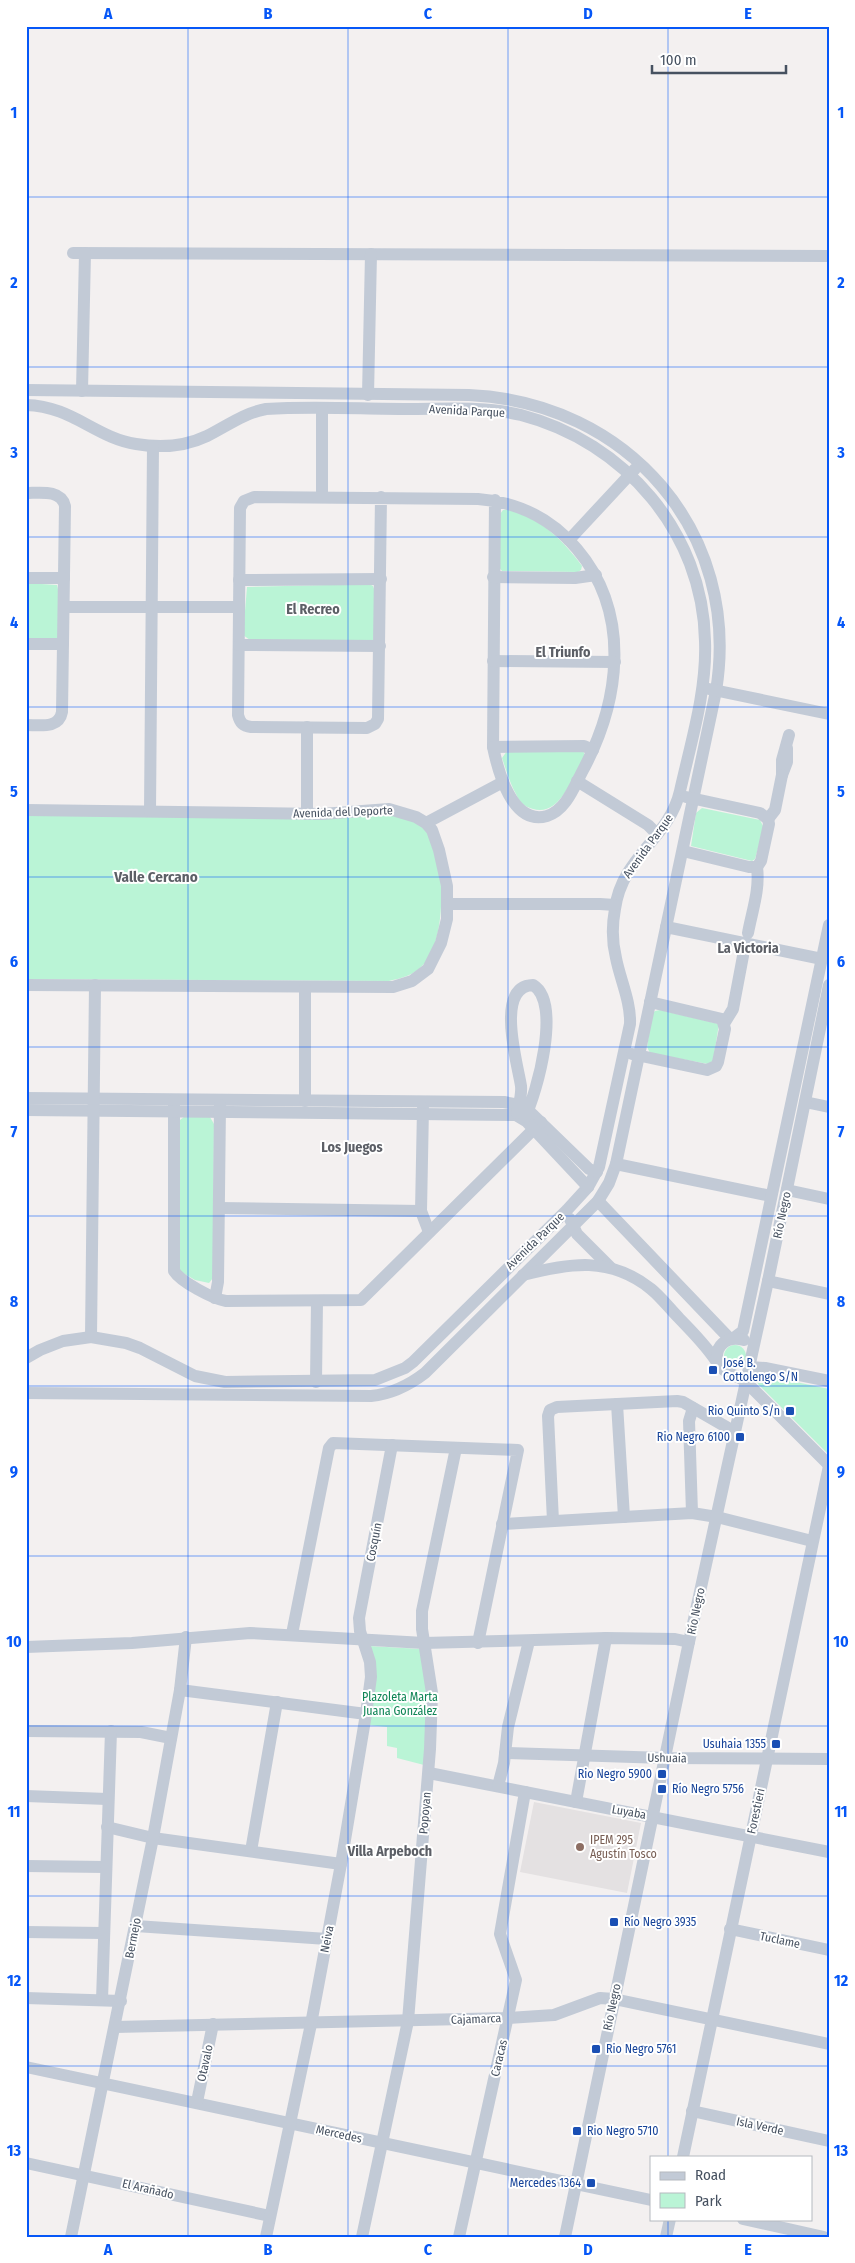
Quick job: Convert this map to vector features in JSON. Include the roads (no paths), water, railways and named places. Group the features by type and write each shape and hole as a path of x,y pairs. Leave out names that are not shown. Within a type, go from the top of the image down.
{"street":[{"path":"82,391 79,253 829,256"},
{"path":"368,394 371,254"},
{"name":"Avenida Parque","path":"26,390 469,394 520,400 568,416 592,428 625,450 640,463 672,499 694,534 704,559 719,620 720,654 716,691 616,1164 609,1183 598,1201 425,1373 412,1383 385,1395 26,1393"},
{"path":"48,390 48,407"},
{"path":"256,411 257,393"},
{"name":"Avenida Parque","path":"26,405 48,407 73,416 121,440 153,446 184,444 256,411 322,408 483,410 519,415 563,430 582,439 630,474 653,500 675,530 694,574 705,625 702,688 679,794 673,813 628,870 618,890 615,905 614,948 630,1018 625,1053 597,1172 588,1187 567,1210 405,1368 375,1380 225,1382 208,1379 181,1370 140,1348 113,1340 91,1338 63,1341 26,1358"},
{"path":"322,408 322,497"},
{"path":"150,811 153,446"},
{"path":"570,540 640,463"},
{"path":"26,493 53,493 64,501 61,717 55,724 26,725"},
{"path":"381,497 379,714 375,724 367,728 251,727 244,726 241,723 238,715 238,645 240,508 244,501 254,496 381,497 494,500 521,507 559,529 570,540 596,575 612,620 615,662 608,710 593,750 560,808 553,813 540,817 526,814 520,809 502,782 493,747 494,500"},
{"path":"494,577 576,578 596,575"},
{"path":"26,578 64,578"},
{"path":"239,580 381,580"},
{"path":"64,607 239,607"},
{"path":"26,644 63,644"},
{"path":"238,645 380,646"},
{"path":"493,661 615,662"},
{"path":"702,688 829,714"},
{"path":"306,814 308,727"},
{"path":"768,819 775,810 782,776 782,760 788,741"},
{"path":"493,747 584,746 593,750"},
{"path":"577,781 648,825 657,834"},
{"path":"26,985 394,987 412,981 420,977 434,960 444,935 448,904 440,850 432,830 426,823 502,782"},
{"path":"679,794 693,799 760,813 768,819 769,824 761,861 756,866 749,867 682,851"},
{"name":"Avenida del Deporte","path":"26,810 306,814 389,808 409,813 426,823"},
{"path":"749,928 751,907 755,900 759,881 756,866"},
{"path":"448,904 615,905"},
{"name":"Río Negro","path":"733,1338 743,1330 829,925"},
{"path":"666,927 822,959"},
{"path":"625,1053 706,1070 712,1069 718,1062 726,1029 725,1022 733,1009 743,956"},
{"path":"91,1338 95,985"},
{"path":"533,985 542,996 547,1028 542,1059 522,1112 521,1090 511,1034 512,1014 516,994 524,987 533,985"},
{"name":"Río Negro","path":"565,2237 689,1642 750,1367 804,1102 825,1019 829,985"},
{"path":"305,1100 306,987"},
{"path":"650,1002 716,1017 725,1022"},
{"path":"26,1098 94,1105"},
{"path":"220,1106 305,1100 423,1109"},
{"path":"804,1102 829,1107"},
{"path":"26,1110 94,1105 522,1112 589,1169 597,1172"},
{"path":"174,1106 173,1266 179,1278 215,1298 226,1301 361,1300 537,1126"},
{"path":"215,1298 218,1282 220,1106"},
{"path":"423,1109 421,1211 429,1232"},
{"path":"537,1126 588,1187"},
{"path":"616,1164 772,1196"},
{"path":"787,1190 829,1198"},
{"path":"598,1201 733,1338"},
{"path":"219,1208 421,1211"},
{"path":"567,1210 572,1226 586,1244 615,1270"},
{"path":"521,1276 574,1264 592,1264 615,1270 633,1277 653,1291 706,1347 727,1373 743,1372 750,1367 765,1368 829,1381"},
{"path":"495,1280 506,1292"},
{"path":"768,1281 829,1294"},
{"path":"316,1382 317,1301"},
{"path":"718,1364 717,1351 722,1343 733,1338 743,1339 750,1345 752,1351"},
{"path":"734,1374 746,1382 829,1466"},
{"path":"554,1521 548,1416 550,1410 557,1407 677,1401 735,1432"},
{"path":"618,1404 624,1517"},
{"path":"692,1513 689,1421 693,1408"},
{"path":"292,1634 329,1448 333,1443 339,1441 518,1450 478,1642"},
{"name":"Cosquín","path":"364,1640 360,1632 359,1618 392,1445"},
{"name":"Popoyan","path":"362,2237 408,2021 428,1773 432,1693 424,1643 422,1611 456,1448"},
{"name":"Forestieri","path":"683,2156 829,1466"},
{"path":"502,1524 692,1513 717,1517 812,1540"},
{"path":"26,1647 132,1643 224,1633 292,1634 424,1643 606,1638 675,1639 689,1642"},
{"name":"Bermejo","path":"71,2237 153,1838 180,1690 186,1637"},
{"path":"576,1802 606,1638"},
{"name":"Neiva","path":"266,2237 311,2024 341,1864 366,1714 371,1677 370,1662 364,1640"},
{"path":"498,1786 508,1727 529,1641"},
{"path":"180,1690 366,1714"},
{"path":"251,1851 277,1702"},
{"path":"26,1731 141,1732 171,1738"},
{"path":"102,2000 107,1799 111,1731"},
{"name":"Ushuaia","path":"505,1753 665,1758 829,1759"},
{"name":"Luyaba","path":"428,1773 829,1852"},
{"name":"Caracas","path":"459,2237 516,1980 500,1934 525,1792"},
{"path":"26,1796 107,1799"},
{"path":"107,1826 153,1838 341,1864"},
{"path":"26,1866 105,1867"},
{"path":"136,1926 327,1939"},
{"name":"Tuclame","path":"730,1929 829,1950"},
{"path":"26,1932 103,1933"},
{"path":"26,1998 121,2001"},
{"name":"Cajamarca","path":"115,2027 508,2018 554,2015 600,1998 614,1999 829,2044"},
{"name":"Otavalo","path":"196,2102 213,2024"},
{"name":"Mercedes","path":"26,2067 104,2082 290,2124 650,2200"},
{"name":"Isla Verde","path":"692,2111 829,2141"},
{"name":"El Arañado","path":"26,2163 270,2216"},
{"path":"666,2237 670,2220"},
{"path":"745,2220 766,2230 824,2237"}],"place":[{"name":"José B. Cottolengo S/N","path":"713,1370"},
{"name":"Rio Quinto S/n","path":"790,1411"},
{"name":"Rio Negro 6100","path":"740,1437"},
{"name":"Usuhaia 1355","path":"776,1744"},
{"name":"Rio Negro 5900","path":"662,1774"},
{"name":"Río Negro 5756","path":"662,1789"},
{"name":"IPEM 295 Agustín Tosco","path":"580,1847"},
{"name":"Río Negro 3935","path":"614,1922"},
{"name":"Rio Negro 5761","path":"596,2049"},
{"name":"Rio Negro 5710","path":"577,2131"},
{"name":"Mercedes 1364","path":"591,2183"}],"district":[{"name":"El Recreo","path":"313,609"},
{"name":"El Triunfo","path":"563,652"},
{"name":"Valle Cercano","path":"156,877"},
{"name":"La Victoria","path":"748,948"},
{"name":"Los Juegos","path":"352,1147"},
{"name":"Villa Arpeboch","path":"390,1851"}],"park label":[{"name":"Plazoleta Marta Juana González","path":"400,1704"}]}
